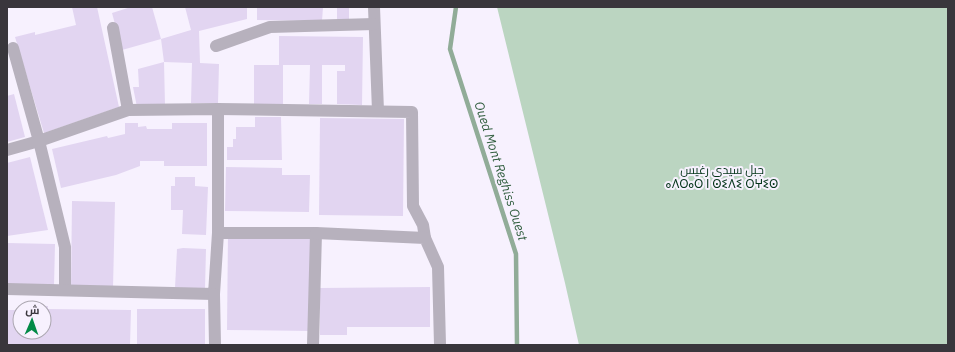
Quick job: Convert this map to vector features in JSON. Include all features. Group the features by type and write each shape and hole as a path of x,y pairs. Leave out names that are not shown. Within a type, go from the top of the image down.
{"street":[{"path":"374,7 378,111"},
{"path":"216,46 270,27 374,24"},
{"path":"113,28 128,110"},
{"path":"13,48 39,140 66,247 65,290"},
{"path":"215,345 214,294 218,233 218,109"},
{"path":"7,150 128,110 218,109 412,112 412,206 423,225 425,238 438,267 440,345"},
{"path":"218,233 316,233 425,238"},
{"path":"313,345 316,233"},
{"path":"7,289 214,294"}],"green space":[{"name":"جبل سيدي رغيس ⴰⴷⵔⴰⵔ ⵏ ⵙⵉⴷⵉ ⵔⵖⵉⵙ","path":"497,7 948,7 948,345 579,345"}],"building":[{"path":"72,7 97,7 119,107 44,133 15,37 35,32 35,35 76,25"},
{"path":"131,7 152,7 161,39 122,50 112,13"},
{"path":"185,7 247,7 247,19 199,31 200,63 219,64 218,103 191,103 192,63 164,62 161,39 191,30"},
{"path":"257,7 323,7 322,21 257,20"},
{"path":"337,7 349,7 349,21 337,21"},
{"path":"279,36 363,37 362,105 337,104 337,71 345,71 345,65 322,65 322,104 309,104 310,65 283,65 283,104 254,104 254,65 279,65"},
{"path":"164,62 165,105 137,107 133,87 139,87 138,69"},
{"path":"14,94 25,137 7,142 7,96"},
{"path":"255,117 281,117 282,160 227,160 227,147 233,147 233,139 236,139 236,127 255,127"},
{"path":"320,118 404,119 403,216 319,215"},
{"path":"125,123 138,123 138,127 146,126 147,129 172,129 172,123 207,123 207,166 164,166 164,161 140,161 140,166 116,175 61,188 52,149 107,136 108,138 125,134"},
{"path":"30,157 48,230 7,236 7,163"},
{"path":"226,167 282,168 282,175 310,175 309,212 225,211"},
{"path":"175,177 195,177 195,186 208,187 206,235 182,234 183,210 171,210 171,186 175,186"},
{"path":"72,201 115,202 113,288 71,287"},
{"path":"228,233 312,234 312,331 227,330"},
{"path":"7,243 55,244 54,286 7,285"},
{"path":"177,249 206,249 205,289 175,288"},
{"path":"430,287 430,327 347,327 347,335 320,335 320,288"},
{"path":"52,309 131,310 130,345 7,345 7,310 12,310 12,340 52,340"},
{"path":"137,309 205,309 205,345 137,345"}],"waterway":[{"name":"Oued Mont Reghiss Ouest","path":"456,7 450,49 516,254 517,345"}]}
